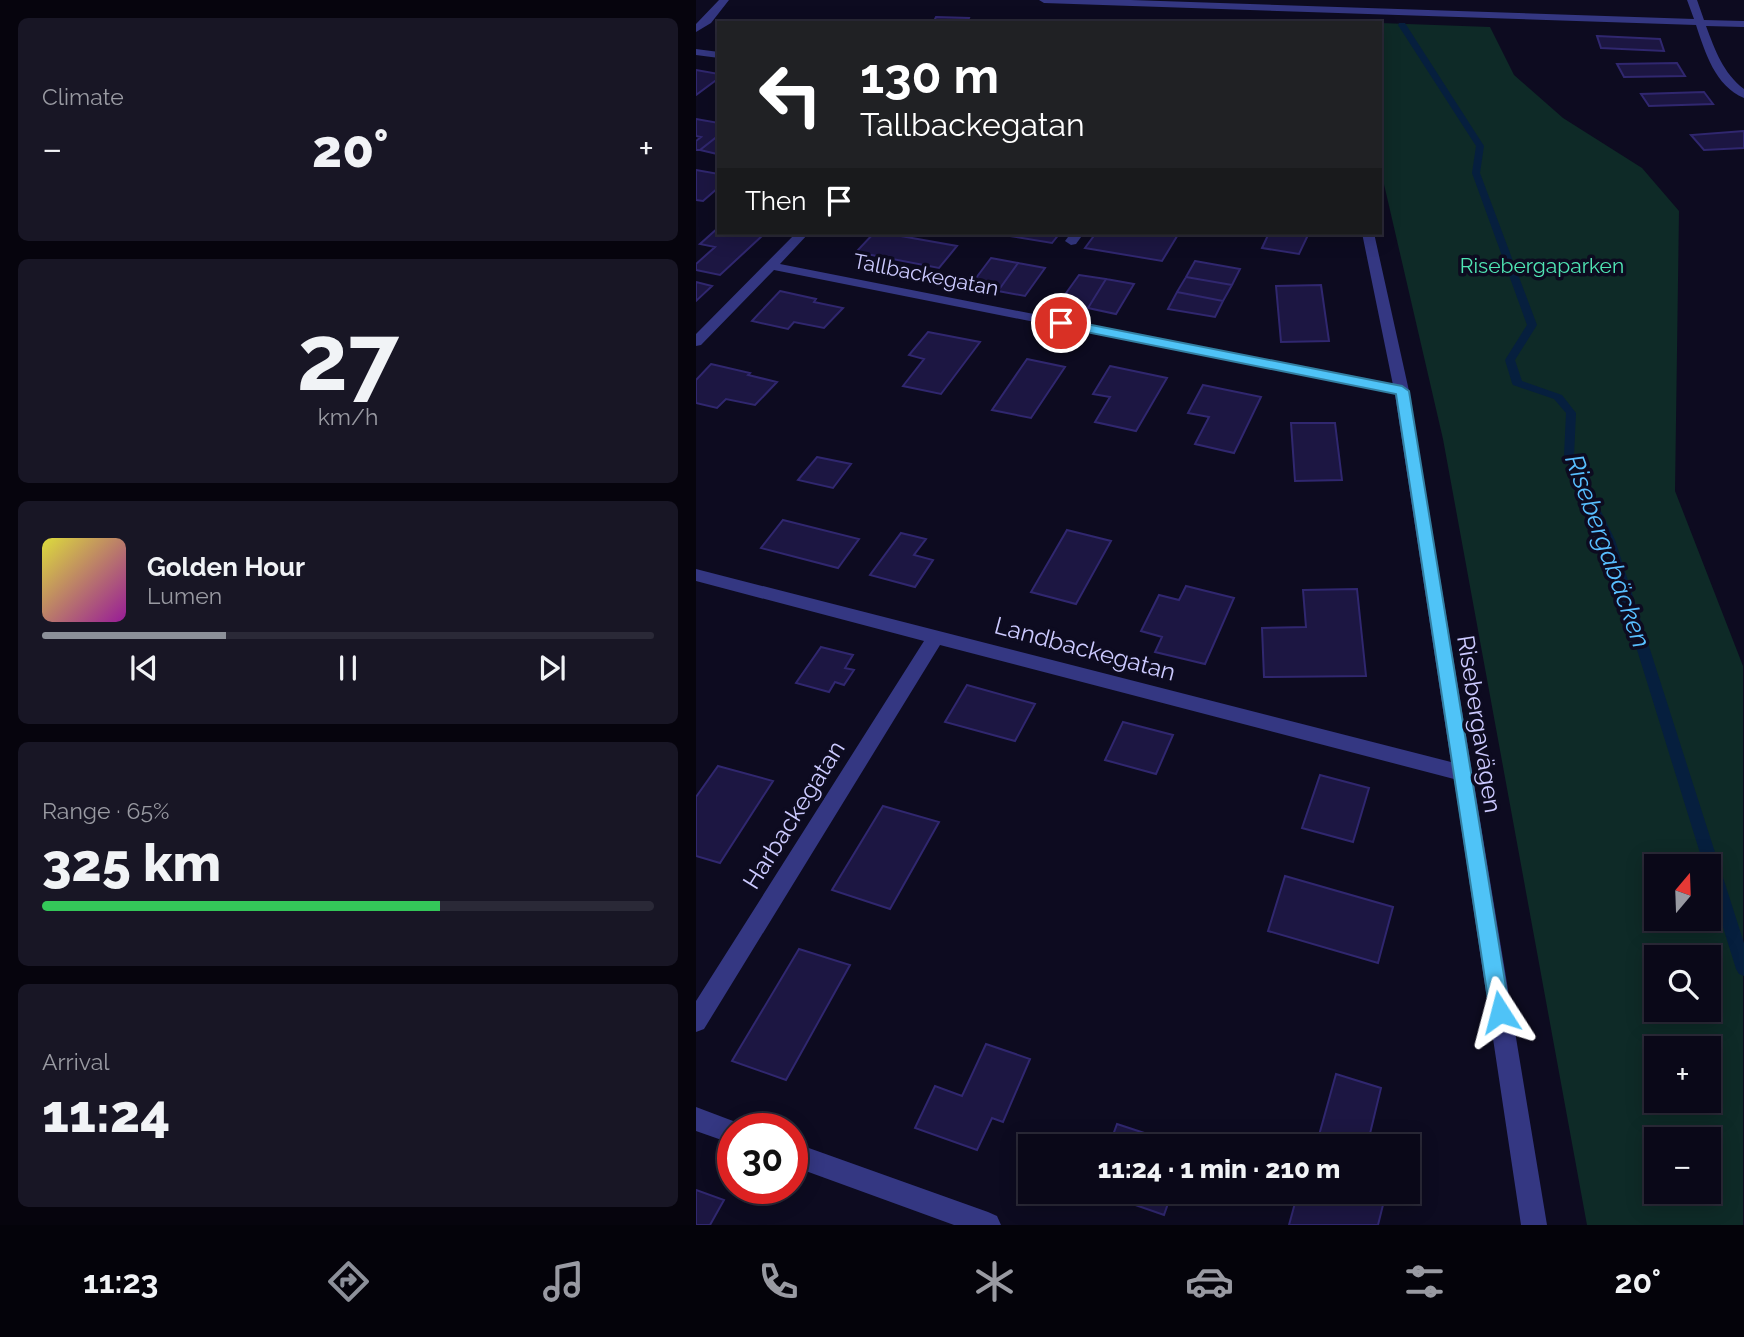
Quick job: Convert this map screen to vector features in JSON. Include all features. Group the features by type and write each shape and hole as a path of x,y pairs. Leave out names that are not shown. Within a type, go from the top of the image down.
{"street":[{"path":"696,29 708,21 724,0"},
{"path":"1044,0 1701,20 1744,24"},
{"path":"1692,0 1709,49 1726,81 1744,95"},
{"path":"1292,7 1297,21"},
{"path":"696,52 717,55"},
{"path":"696,342 801,235"},
{"name":"Risebergavägen","path":"1368,235 1402,391 1534,1225"},
{"name":"Tallbackegatan","path":"771,266 1402,391"},
{"name":"Landbackegatan","path":"696,575 1461,773"},
{"name":"Harbackegatan","path":"696,1021 936,636"},
{"path":"696,1119 717,1126"},
{"path":"808,1160 988,1225"}],"green space":[{"name":"Risebergaparken","path":"1382,23 1490,27 1514,75 1563,118 1642,168 1679,211 1675,491 1743,666 1743,1225 1587,1225 1443,439 1382,176"}],"building":[{"path":"936,17 969,18 968,21 934,21"},
{"path":"1597,36 1660,39 1664,51 1601,48"},
{"path":"1677,63 1685,76 1624,77 1617,64"},
{"path":"696,70 717,74 717,79 696,95"},
{"path":"1704,92 1713,104 1649,106 1641,94"},
{"path":"696,119 717,123 717,137 700,150 696,150 696,141 701,137 696,136"},
{"path":"1744,131 1744,148 1704,150 1691,135"},
{"path":"717,137 717,154 700,150"},
{"path":"696,170 717,174 717,189 703,201 696,200"},
{"path":"717,229 717,235 763,235 720,275 696,270 696,264 715,247 700,244"},
{"path":"872,235 895,235 957,246 939,268 856,252"},
{"path":"1011,235 1058,235 1052,243"},
{"path":"1095,235 1178,235 1162,261 1085,248"},
{"path":"1268,235 1308,235 1299,254 1262,248"},
{"path":"991,258 1018,263 998,291 970,286"},
{"path":"1195,261 1240,269 1232,285 1186,277"},
{"path":"1018,263 1045,268 1025,296 998,291"},
{"path":"1079,275 1106,279 1088,308 1059,303"},
{"path":"1186,277 1232,285 1223,301 1177,292"},
{"path":"1106,279 1134,284 1116,314 1088,308"},
{"path":"696,282 712,286 696,301"},
{"path":"1321,285 1329,341 1281,342 1276,286"},
{"path":"780,291 843,308 824,328 794,322 788,329 752,321"},
{"path":"1177,292 1223,301 1215,317 1168,309"},
{"path":"928,332 980,342 941,394 903,386 924,359 909,355"},
{"path":"1027,359 1065,367 1031,418 992,410"},
{"path":"711,364 777,382 755,405 726,399 717,408 696,403 696,380"},
{"path":"1110,366 1167,378 1136,431 1095,422 1110,397 1093,394"},
{"path":"1203,385 1261,397 1234,453 1195,444 1209,417 1188,413"},
{"path":"1291,423 1335,423 1342,480 1295,481"},
{"path":"817,457 851,464 833,488 798,480"},
{"path":"783,520 859,539 838,568 761,548"},
{"path":"1067,530 1111,541 1076,604 1031,592"},
{"path":"901,533 926,539 914,555 933,560 915,587 870,575"},
{"path":"1186,586 1234,598 1205,664 1155,652 1162,637 1141,631 1159,595 1179,600"},
{"path":"1357,589 1366,676 1264,677 1262,628 1306,627 1303,590"},
{"path":"821,647 853,655 845,668 854,670 844,685 835,682 829,692 796,683"},
{"path":"967,685 1035,704 1015,741 945,722"},
{"path":"1123,722 1173,735 1156,774 1105,760"},
{"path":"718,766 773,781 720,863 696,856 696,797"},
{"path":"1320,775 1369,788 1353,842 1302,828"},
{"path":"883,806 939,822 890,909 832,890"},
{"path":"1285,876 1393,907 1378,963 1268,931"},
{"path":"799,949 850,965 786,1080 732,1061"},
{"path":"986,1044 1030,1059 1003,1122 992,1118 977,1150 915,1128 935,1086 962,1096"},
{"path":"1336,1074 1381,1088 1370,1134 1319,1134"},
{"path":"1117,1124 1147,1134 1113,1134"},
{"path":"696,1190 717,1198 717,1204 722,1204 710,1225 696,1225"},
{"path":"1132,1204 1168,1204 1164,1215"},
{"path":"1295,1204 1383,1205 1378,1225 1289,1225"}],"waterway":[{"name":"Risebergabäcken","path":"1402,25 1480,146 1476,173 1532,325 1510,360 1517,383 1558,397 1571,413 1569,456 1609,540 1744,969"}],"route":[{"path":"1061,323 1402,391 1500,1012"}]}
